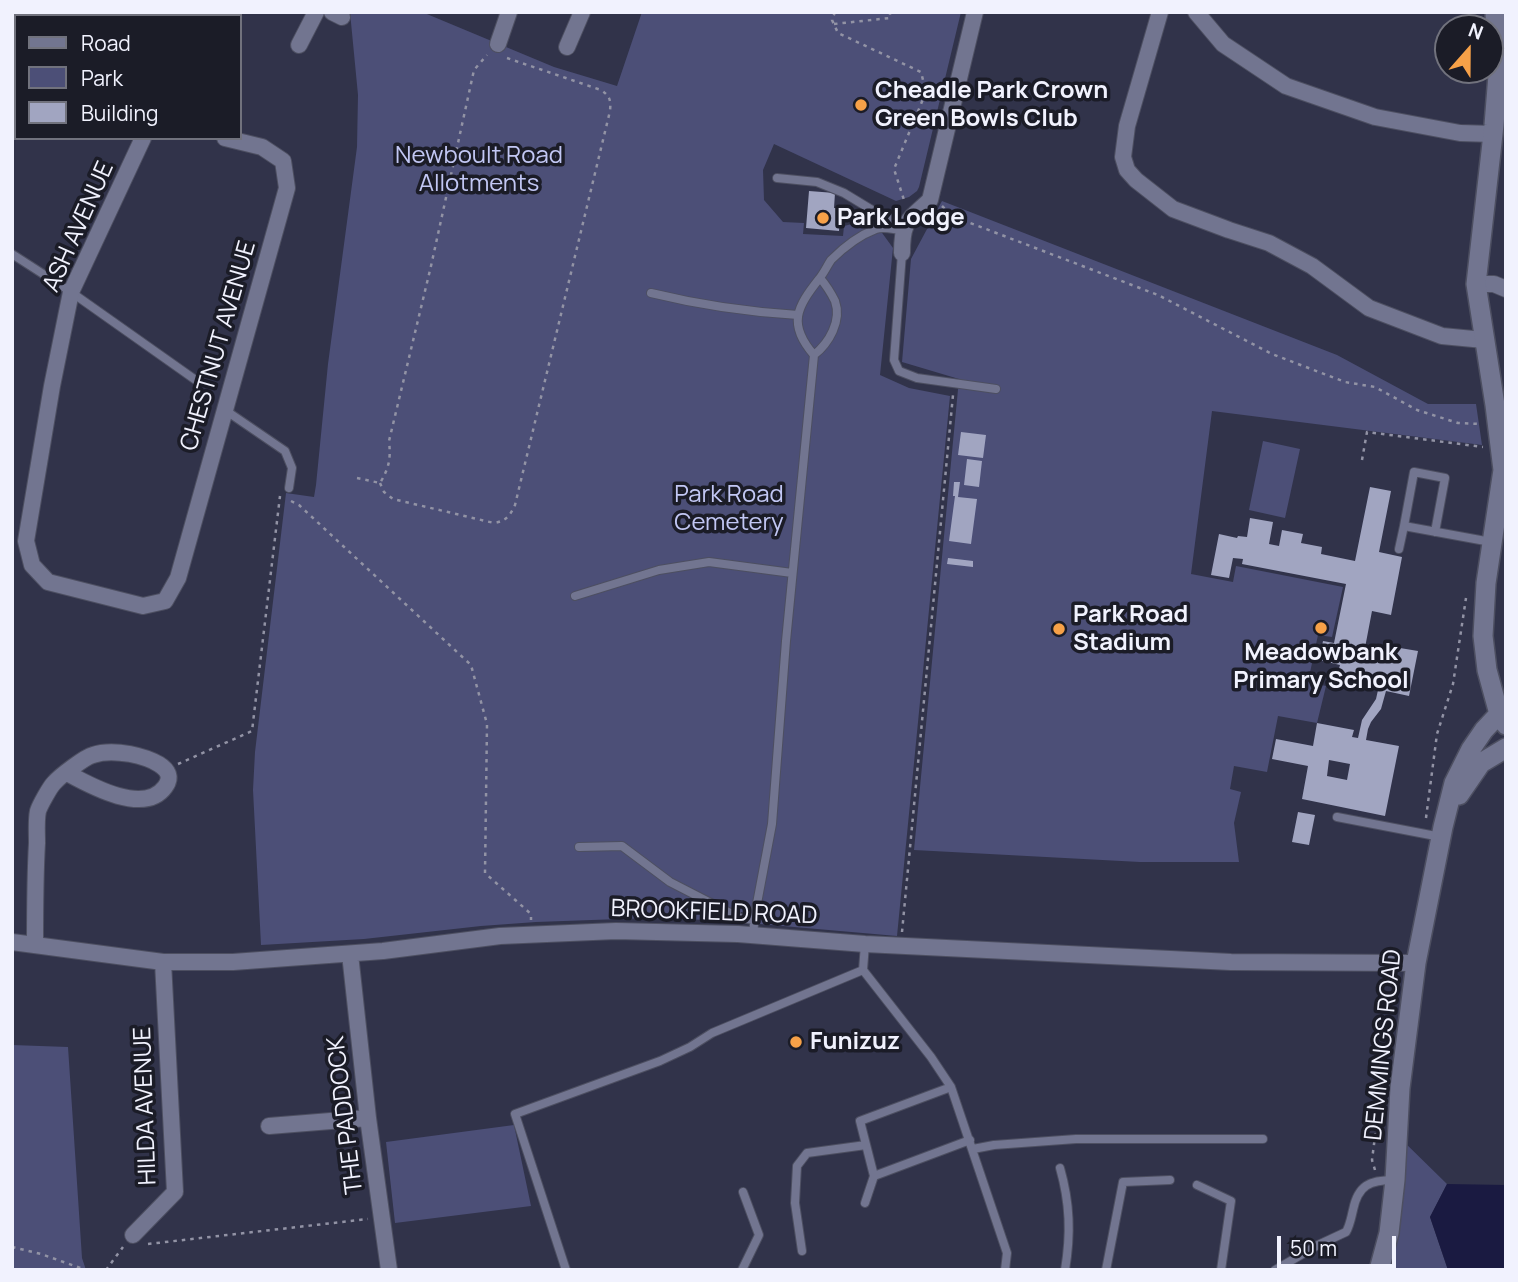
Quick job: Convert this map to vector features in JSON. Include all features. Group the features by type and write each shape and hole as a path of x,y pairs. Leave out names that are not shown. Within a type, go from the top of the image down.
{"street":[{"path":"299,45 316,12"},
{"path":"494,48 509,12"},
{"path":"566,47 582,12"},
{"path":"902,253 906,224 930,200 975,12"},
{"path":"1160,12 1127,126 1123,157 1127,170 1136,180 1173,209 1269,243 1312,266 1369,308 1442,336 1484,340"},
{"path":"1196,12 1223,44 1286,86 1375,117 1460,133 1498,129"},
{"path":"1495,12 1498,129 1476,284 1504,470 1486,583 1483,636 1487,670 1502,720"},
{"name":"ASH AVENUE","path":"142,140 71,292 26,541 32,565 48,582 143,607 165,601"},
{"name":"CHESTNUT AVENUE","path":"165,601 178,578 287,188 283,162 262,147 233,140"},
{"path":"1476,284 1494,284 1506,289"},
{"name":"DEMMINGS ROAD","path":"1379,1270 1389,1233 1400,1088 1436,832 1454,783 1471,749 1485,730 1502,720"},
{"name":"DEMMINGS ROAD","path":"1436,832 1481,763 1506,748"},
{"path":"35,945 38,811 54,783 66,773 91,755 119,752 162,765 168,773 168,783 160,794 127,798 103,791 66,773"},
{"name":"BROOKFIELD ROAD","path":"12,942 163,961 233,961 383,951 500,936 753,928 865,944 901,946 1231,962 1416,963"},
{"name":"THE PADDOCK","path":"350,954 368,1118 389,1270"},
{"name":"HILDA AVENUE","path":"135,1240 175,1192 163,961"},
{"path":"269,1126 368,1118"}],"lane":[{"path":"777,178 817,183 844,193 877,213 906,224"},
{"path":"814,355 802,338 798,315 809,289 843,249 879,228 906,224"},
{"path":"902,253 894,360 899,371 917,378 996,388"},
{"path":"12,254 197,381"},
{"path":"579,847 622,846 670,882 740,918 753,928 772,824 792,573 814,355 828,341 836,319 836,304 820,278"},
{"path":"651,293 715,307 798,315"},
{"path":"225,410 285,451 292,468 289,488"},
{"path":"1399,549 1414,472 1445,478 1435,532"},
{"path":"1404,526 1492,542"},
{"path":"575,596 659,570 709,562 792,573"},
{"path":"1337,817 1436,832"},
{"path":"865,944 863,970 951,1087 1007,1253 1009,1269"},
{"path":"566,1270 515,1114 660,1061 712,1033 863,970"},
{"path":"865,1203 874,1176 860,1121 951,1087"},
{"path":"973,1149 1076,1139 1263,1139"},
{"path":"874,1176 970,1140"},
{"path":"802,1251 795,1203 797,1166 807,1153 866,1145"},
{"path":"1059,1168 1067,1193 1069,1214 1065,1270"},
{"path":"1106,1270 1123,1182 1170,1180"},
{"path":"1275,1270 1346,1232 1354,1205 1360,1192 1368,1184 1377,1180 1395,1180"},
{"path":"1197,1185 1231,1201 1221,1270"},
{"path":"742,1270 759,1235 743,1192"}],"path":[{"path":"835,12 832,20 838,33 921,72 926,92 894,169 906,224"},
{"path":"834,24 890,18 890,12"},
{"path":"494,48 601,89 611,100 610,111 511,515 494,523 393,499 384,492 380,483 386,474 391,454 389,441 474,70 494,48"},
{"path":"930,200 940,204 952,216 1158,295 1272,354 1345,382 1375,387 1417,410 1458,424 1498,424"},
{"path":"901,946 954,383"},
{"path":"1362,460 1367,432 1500,448"},
{"path":"357,478 380,483"},
{"path":"166,769 252,731 281,487 289,488"},
{"path":"280,496 299,505 471,665 487,724 485,873 531,915 532,934"},
{"path":"1436,832 1437,734 1453,684 1467,593"},
{"path":"106,1270 110,1262 135,1240 382,1217"},
{"path":"12,1247 86,1270"}],"green space":[{"path":"350,12 422,12 554,67 617,86 642,12 961,12 917,191 896,201 774,144 763,170 764,200 783,222 804,223 803,234 843,236 844,226 872,219 893,248 880,375 909,388 950,396 897,936 760,924 761,915 741,912 739,921 648,918 536,922 364,939 261,945 253,790 255,752 286,493 314,497 316,485 328,364 357,147 358,95"},
{"path":"942,201 1337,355 1428,404 1476,404 1482,445 1212,411 1191,574 1233,582 1236,566 1343,587 1332,637 1318,635 1308,682 1326,686 1317,723 1278,716 1267,772 1234,766 1230,789 1241,792 1234,823 1239,862 1140,862 914,850 959,379 902,362 911,259"},
{"path":"1263,441 1300,449 1285,518 1249,510"},
{"path":"12,1045 68,1047 82,1258 86,1270 12,1270"},
{"path":"514,1125 531,1206 395,1223 386,1142"},
{"path":"1398,1136 1447,1184 1430,1217 1448,1270 1379,1270"}],"shaded area":[{"path":"1447,1184 1506,1185 1506,1270 1448,1270 1430,1217"}],"building":[{"name":"Park Lodge","path":"809,191 835,193 834,208 840,208 839,231 806,228"},
{"path":"961,432 986,435 983,458 958,455"},
{"path":"967,459 982,461 979,487 964,485"},
{"path":"954,482 960,482 958,497 977,499 971,544 949,541 955,496"},
{"path":"1370,487 1391,491 1379,552 1402,557 1391,615 1372,611 1364,653 1392,659 1394,647 1418,651 1409,696 1386,691 1381,709 1368,729 1366,740 1399,746 1385,816 1302,799 1308,766 1272,759 1276,739 1313,746 1317,723 1354,730 1352,737 1358,738 1362,720 1376,699 1378,690 1345,683 1347,674 1338,672 1340,665 1319,660 1323,641 1334,643 1346,584 1242,564 1243,559 1233,558 1229,578 1211,575 1219,534 1247,537 1250,518 1273,522 1269,544 1279,546 1282,530 1303,534 1301,543 1322,547 1321,554 1355,561","holes":["1329,760 1350,764 1347,780 1327,776"]},
{"path":"948,558 973,561 973,567 947,564"},
{"path":"1298,812 1315,815 1309,845 1292,842"}],"place":[{"name":"Cheadle Park Crown Green Bowls Club","path":"861,105"},
{"name":"Park Lodge","path":"823,218"},
{"name":"Meadowbank Primary School","path":"1321,628"},
{"name":"Park Road Stadium","path":"1059,629"},
{"name":"Funizuz","path":"796,1042"}],"park label":[{"name":"Newboult Road Allotments","path":"479,170"},
{"name":"Park Road Cemetery","path":"729,509"}]}
